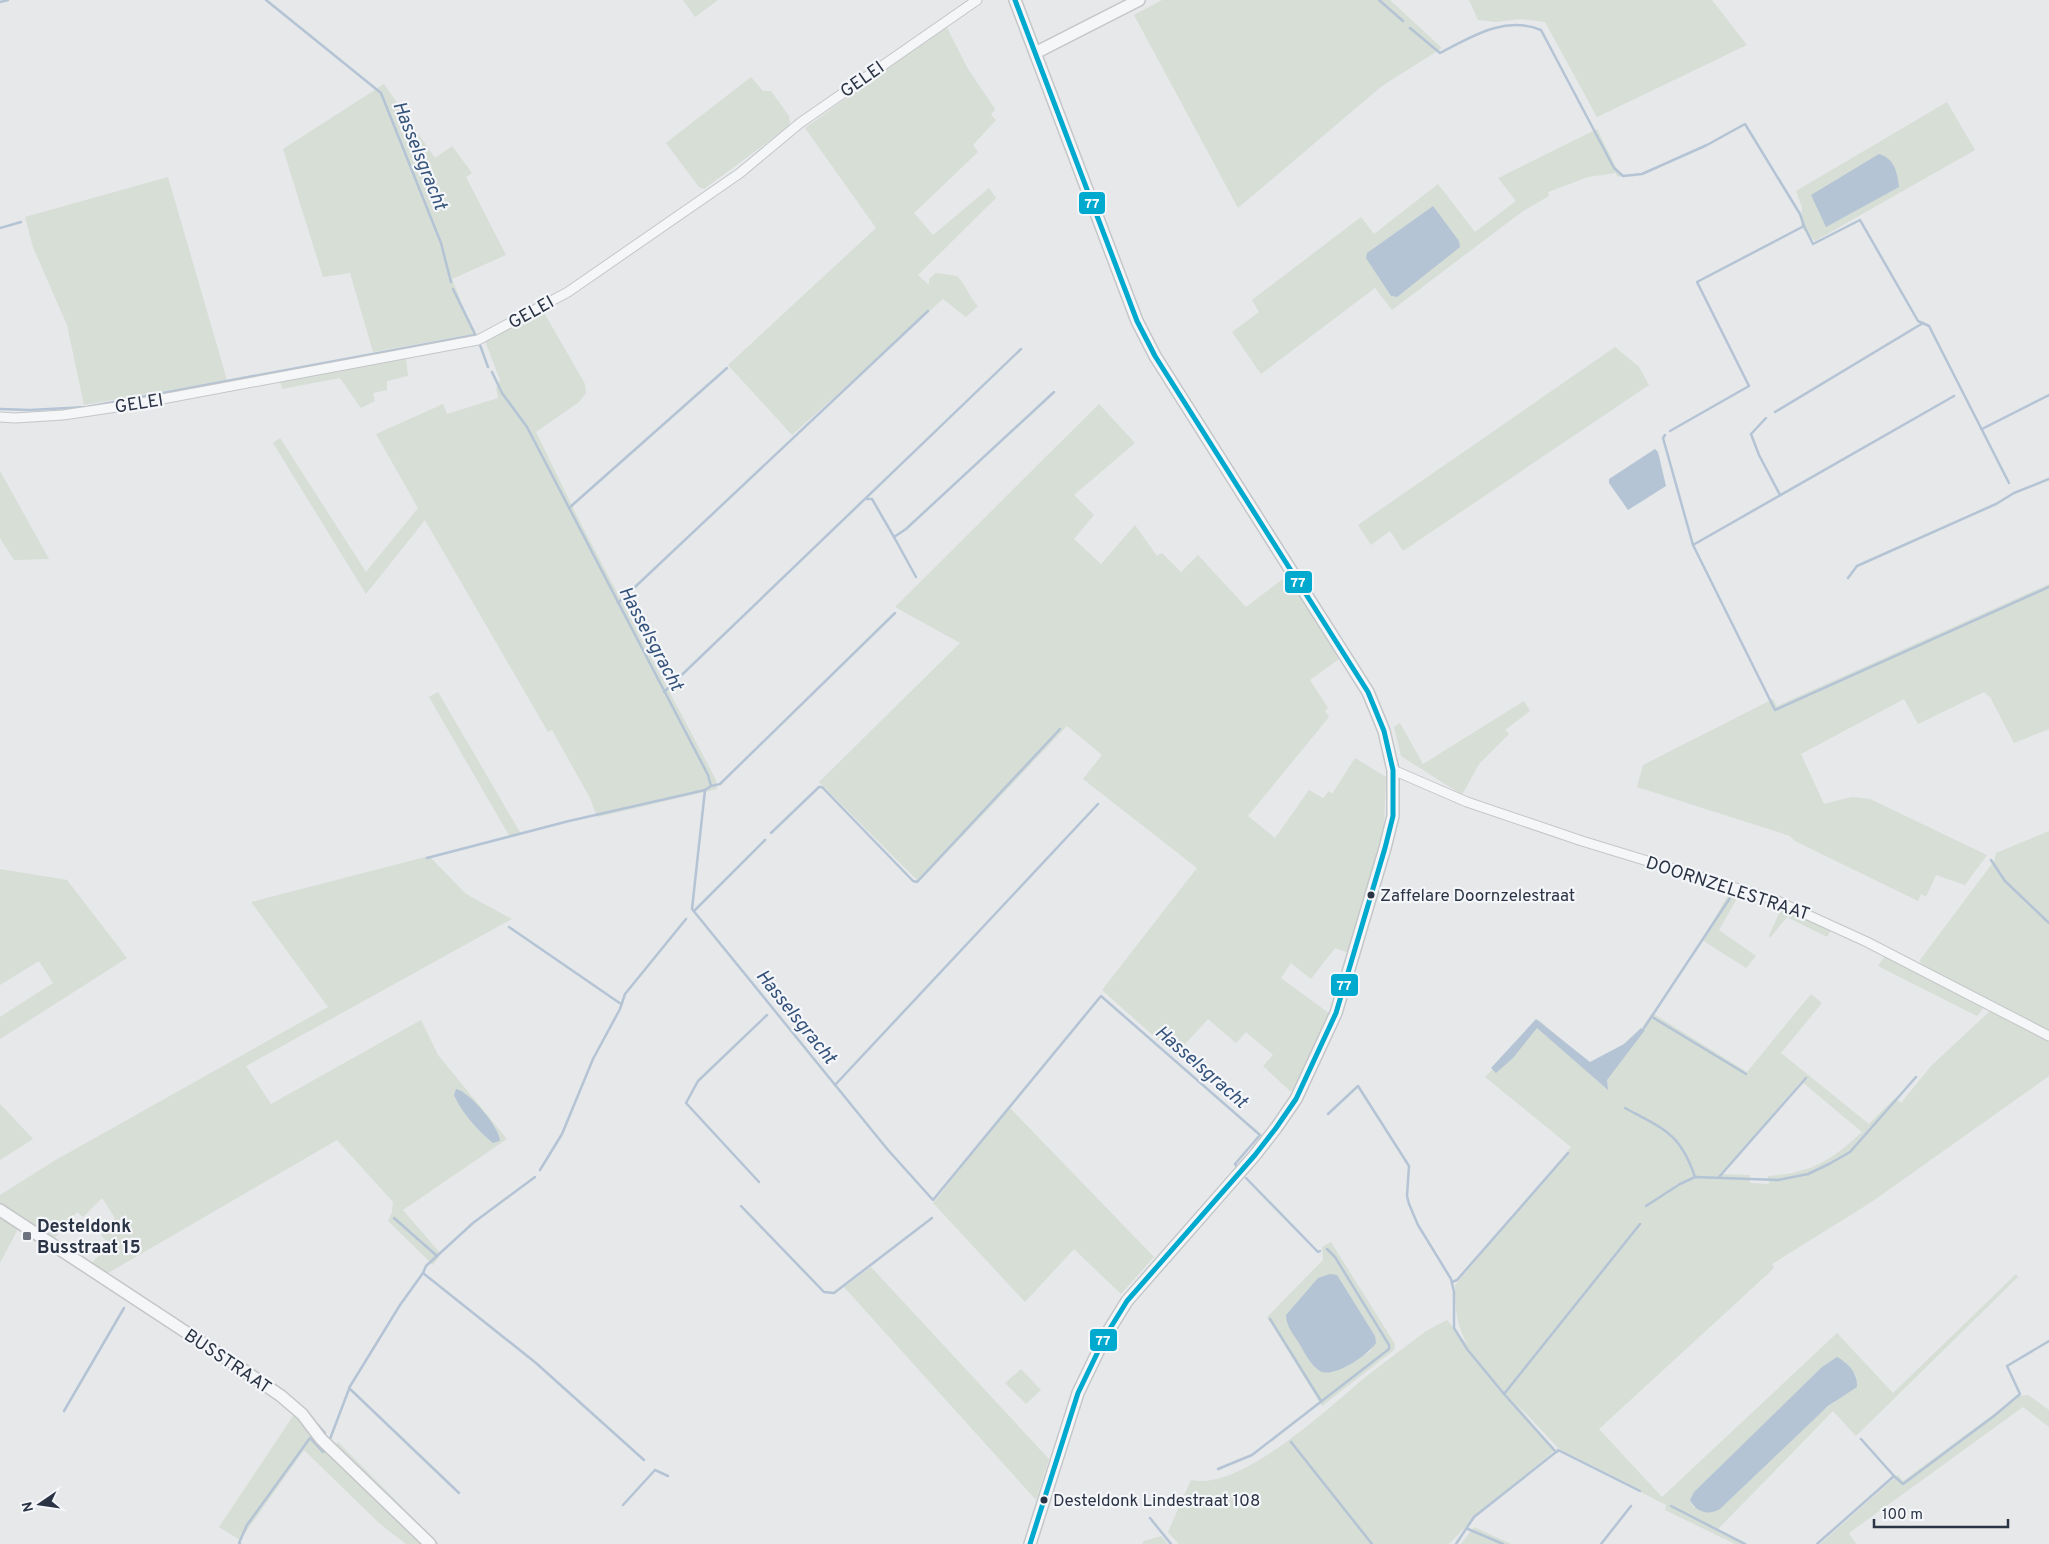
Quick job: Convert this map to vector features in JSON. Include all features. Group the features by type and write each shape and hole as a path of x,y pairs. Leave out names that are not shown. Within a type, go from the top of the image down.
{"street":[{"name":"GELEI","path":"0,416 15,418 63,415 130,405 478,340 568,292 740,173 800,123 977,0"},
{"path":"1016,0 1137,321 1155,356 1368,692 1384,731 1394,770 1394,797 1387,841 1336,1013 1310,1070 1296,1098 1260,1148 1127,1301 1106,1335 1078,1393 1030,1544"},
{"path":"1037,52 1136,1"},
{"name":"DOORNZELESTRAAT","path":"1394,770 1467,802 1502,814 1582,841 1776,900 1867,942 2049,1036"},
{"name":"BUSSTRAAT","path":"0,1210 280,1396 302,1414 321,1439 430,1544"}],"shaded area":[{"path":"683,0 718,0 695,17"},
{"path":"1162,0 1390,0 1442,48 1382,86 1238,208 1134,15"},
{"path":"1469,0 1712,0 1747,45 1597,117 1545,22 1521,19 1496,22 1478,20"},
{"path":"946,26 968,69 995,109 991,115 996,120 973,145 978,152 914,213 933,235 989,188 996,198 918,275 929,285 929,279 936,273 957,276 978,306 966,317 943,299 792,435 728,365 876,228 805,128"},
{"path":"751,77 763,91 771,91 789,116 790,122 788,127 704,189 699,187 666,143"},
{"path":"384,84 435,158 452,146 472,173 466,177 506,255 452,279 474,334 373,352 350,273 323,277 283,149"},
{"path":"1947,102 1975,150 1815,241 1801,227 1802,207 1796,191"},
{"path":"1597,129 1621,177 1617,176 1616,173 1588,177 1548,192 1549,196 1523,211 1392,310 1375,288 1261,374 1232,332 1259,312 1252,300 1361,217 1374,234 1438,184 1475,232 1516,201 1498,178","holes":["1433,206 1397,297 1391,296 1366,257 1374,248"]},
{"path":"168,177 227,380 84,405 67,325 33,247 25,217"},
{"path":"543,311 585,384 586,393 579,402 536,432 581,524 716,780 717,789 597,817 590,798 552,730 548,732 425,520 366,594 273,443 280,438 366,572 418,508 376,434 443,404 447,414 498,398 496,388 500,380 485,341"},
{"path":"1615,347 1639,367 1649,385 1403,551 1390,531 1371,545 1358,525"},
{"path":"406,358 408,376 387,381 387,390 373,393 375,401 361,408 340,378 282,389 280,381"},
{"path":"1099,404 1135,443 1074,495 1094,515 1074,539 1101,564 1135,525 1157,556 1162,553 1181,572 1198,555 1246,607 1288,575 1339,659 1310,680 1328,708 1325,711 1329,717 1248,816 1275,838 1309,790 1323,798 1329,791 1332,794 1355,758 1386,777 1384,827 1349,953 1335,948 1311,979 1291,963 1281,978 1330,1014 1304,1071 1291,1092 1263,1066 1273,1055 1246,1032 1236,1043 1208,1019 1175,1055 1102,990 1197,868 1083,779 1102,755 1067,726 919,882 819,782 960,643 895,607"},
{"path":"0,471 49,559 14,560 0,538"},
{"path":"2049,584 2049,729 2014,743 1990,697 1984,692 1918,724 1904,699 1801,754 1824,804 1852,797 1870,799 1987,855 1965,885 1936,875 1926,897 1921,894 1918,901 1795,841 1790,836 1637,787 1643,765 1773,699 1777,706"},
{"path":"438,692 521,834 510,837 429,697"},
{"path":"1524,701 1530,711 1505,730 1509,734 1479,764 1462,795 1401,756 1394,727 1400,723 1423,764"},
{"path":"2049,831 2049,1032 1921,965 1920,960 1994,861 1996,853"},
{"path":"429,856 466,894 512,919 246,1066 271,1104 421,1020 438,1055 507,1139 403,1210 441,1254 433,1265 388,1221 392,1212 393,1202 337,1140 108,1273 92,1263 109,1244 101,1235 104,1225 115,1218 102,1198 83,1217 77,1212 54,1239 0,1204 0,1195 54,1161 328,1007 251,902"},
{"path":"0,869 67,880 127,958 0,1039 0,1017 53,983 39,961 0,985"},
{"path":"1730,892 1739,895 1719,930 1756,956 1746,968 1702,940"},
{"path":"1782,907 1831,930 1827,937 1787,917 1770,938 1769,935"},
{"path":"1885,956 1984,1007 1977,1016 1878,966"},
{"path":"1811,994 1822,1003 1781,1053 1869,1124 1895,1098 1901,1103 1931,1066 1991,1010 2049,1042 2049,1076 1870,1203 1772,1264 1774,1267 1771,1271 1599,1429 1662,1497 1837,1333 1893,1393 2016,1274 2018,1277 1856,1436 1833,1411 1718,1529 1748,1544 1735,1544 1665,1510 1666,1505 1562,1452 1516,1403 1554,1451 1480,1512 1449,1544 1179,1544 1168,1532 1191,1480 1212,1480 1235,1473 1259,1460 1284,1444 1368,1375 1426,1331 1447,1320 1468,1345 1461,1331 1457,1316 1455,1285 1571,1147 1485,1077 1539,1020 1591,1065 1633,1042 1652,1013 1747,1072","holes":["1801,1081 1862,1132 1840,1151 1820,1164 1796,1172 1768,1176 1769,1184 1750,1183 1750,1175 1722,1174","1844,1361 1857,1377 1837,1400 1694,1508 1690,1500"]},
{"path":"0,1104 33,1139 0,1160"},
{"path":"1009,1107 1154,1257 1121,1294 1074,1249 1025,1302 933,1203"},
{"path":"0,1215 19,1227 0,1263"},
{"path":"1331,1242 1395,1344 1394,1350 1322,1406 1267,1317 1323,1260 1322,1247","holes":["1369,1327 1375,1336 1371,1351 1332,1373"]},
{"path":"871,1267 1049,1459 1036,1500 844,1287"},
{"path":"1021,1369 1041,1390 1026,1404 1005,1383"},
{"path":"2028,1395 2049,1410 2049,1427 2023,1407 1849,1533 1856,1544 1820,1544 1898,1475 1903,1481 2018,1396"},
{"path":"295,1413 329,1454 338,1442 439,1544 406,1544 379,1523 304,1450 240,1540 219,1527"},
{"path":"1474,1527 1511,1544 1461,1544"},
{"path":"1161,1536 1168,1544 1142,1544 1144,1541"}],"water":[{"path":"1879,154 1889,159 1892,163 1896,171 1899,187 1826,227 1811,195"},
{"path":"1433,206 1459,241 1460,247 1397,297 1391,296 1366,258 1367,253"},
{"path":"1655,449 1658,452 1666,486 1628,510 1609,483 1609,479"},
{"path":"1536,1019 1590,1062 1624,1044 1641,1028 1645,1030 1607,1080 1608,1090 1537,1028 1513,1058 1496,1073 1491,1068"},
{"path":"456,1089 462,1091 476,1103 490,1119 499,1135 500,1141 493,1143 471,1121 454,1095"},
{"path":"1330,1274 1337,1275 1375,1336 1376,1343 1366,1354 1350,1364 1333,1372 1326,1373 1317,1369 1308,1358 1290,1330 1286,1315 1318,1278"},
{"path":"1837,1357 1852,1369 1856,1377 1857,1387 1828,1406 1720,1509 1711,1512 1699,1510 1690,1500 1694,1492 1822,1367"}],"waterway":[{"path":"0,2 8,0"},
{"name":"Hasselsgracht","path":"266,0 381,93 441,243 451,282"},
{"path":"1379,0 1403,21"},
{"path":"1410,28 1440,53 1476,35 1501,26 1528,26 1541,30 1614,168 1623,176 1642,174 1707,145 1745,124 1800,214 1804,226 1697,282 1749,386 1670,431"},
{"path":"1804,226 1813,244 1860,220 1918,321 1929,326 2009,483"},
{"path":"0,228 21,222"},
{"name":"Hasselsgracht","path":"453,289 475,334"},
{"path":"618,603 928,311"},
{"path":"1775,412 1923,323"},
{"path":"0,409 30,410 87,407 475,335"},
{"name":"Hasselsgracht","path":"480,345 488,367"},
{"path":"664,692 1021,349"},
{"path":"569,508 727,368"},
{"name":"Hasselsgracht","path":"492,372 502,393 527,427 708,775 711,786 705,790 692,909 888,1150 933,1200 1101,996 1260,1135 1235,1164 1237,1167"},
{"path":"867,499 872,499 894,537 906,529 1054,392"},
{"path":"1982,429 2049,395"},
{"path":"1693,545 1954,396"},
{"path":"1766,418 1751,434 1759,455 1780,495"},
{"path":"1665,435 1663,438 1693,545 1775,710 2049,587"},
{"path":"1848,578 1857,566 1996,504 2014,493 2049,479"},
{"path":"894,537 916,577"},
{"path":"711,786 720,784 895,613"},
{"path":"771,833 819,787 822,787 913,881 917,882 1060,729"},
{"path":"427,858 569,821 705,790"},
{"path":"835,1085 1098,804"},
{"path":"694,911 765,840"},
{"path":"1991,860 2005,881 2049,923"},
{"path":"1644,1028 1730,898"},
{"path":"540,1170 562,1134 593,1059 620,1009 625,994 686,919"},
{"path":"509,927 621,1004"},
{"path":"759,1182 686,1103 698,1081 767,1015"},
{"path":"1652,1017 1746,1074"},
{"path":"1646,1206 1680,1184 1695,1177 1778,1180 1808,1174 1829,1164 1850,1152 1916,1077"},
{"path":"1719,1177 1806,1078"},
{"path":"1328,1114 1358,1086 1409,1166 1407,1196 1409,1204 1418,1225 1451,1279 1454,1292 1454,1328 1467,1349 1504,1394 1556,1452 1474,1517 1456,1544"},
{"path":"1625,1108 1660,1127 1677,1141 1695,1177"},
{"path":"1452,1282 1457,1280 1568,1153"},
{"path":"535,1177 473,1223 426,1266 423,1273 536,1363 644,1460"},
{"name":"Hasselsgracht","path":"1246,1178 1318,1252 1320,1251"},
{"path":"741,1206 824,1292 834,1293 932,1218"},
{"path":"394,1218 437,1256"},
{"path":"1504,1394 1640,1224"},
{"name":"Hasselsgracht","path":"1218,1469 1252,1455 1389,1349 1389,1345 1335,1257 1327,1249"},
{"path":"423,1273 400,1305 349,1388 459,1493"},
{"path":"64,1411 124,1308"},
{"path":"1270,1319 1321,1401"},
{"path":"1894,1476 1903,1484 1994,1416 2020,1394 2007,1366 2049,1341"},
{"path":"330,1439 349,1389"},
{"path":"317,1424 325,1433"},
{"path":"240,1544 247,1525 310,1438 323,1452"},
{"path":"1817,1544 1894,1476 1861,1439"},
{"path":"1291,1442 1372,1544"},
{"path":"1557,1452 1558,1450 1640,1491"},
{"path":"623,1505 655,1470 668,1476"},
{"path":"1601,1544 1631,1506"},
{"path":"1671,1506 1745,1544"},
{"path":"1150,1518 1171,1544"},
{"path":"1468,1529 1503,1544"}],"transit line":[{"name":"77","path":"1015,0 1137,321 1155,356 1368,692 1384,731 1393,770 1393,816 1385,848 1336,1013 1296,1099 1255,1155 1127,1301 1106,1335 1078,1393 1030,1544"}],"place":[{"name":"Zaffelare Doornzelestraat","path":"1371,895"},
{"name":"Desteldonk Busstraat 15","path":"27,1236"},
{"name":"Desteldonk Lindestraat 108","path":"1044,1500"}]}
